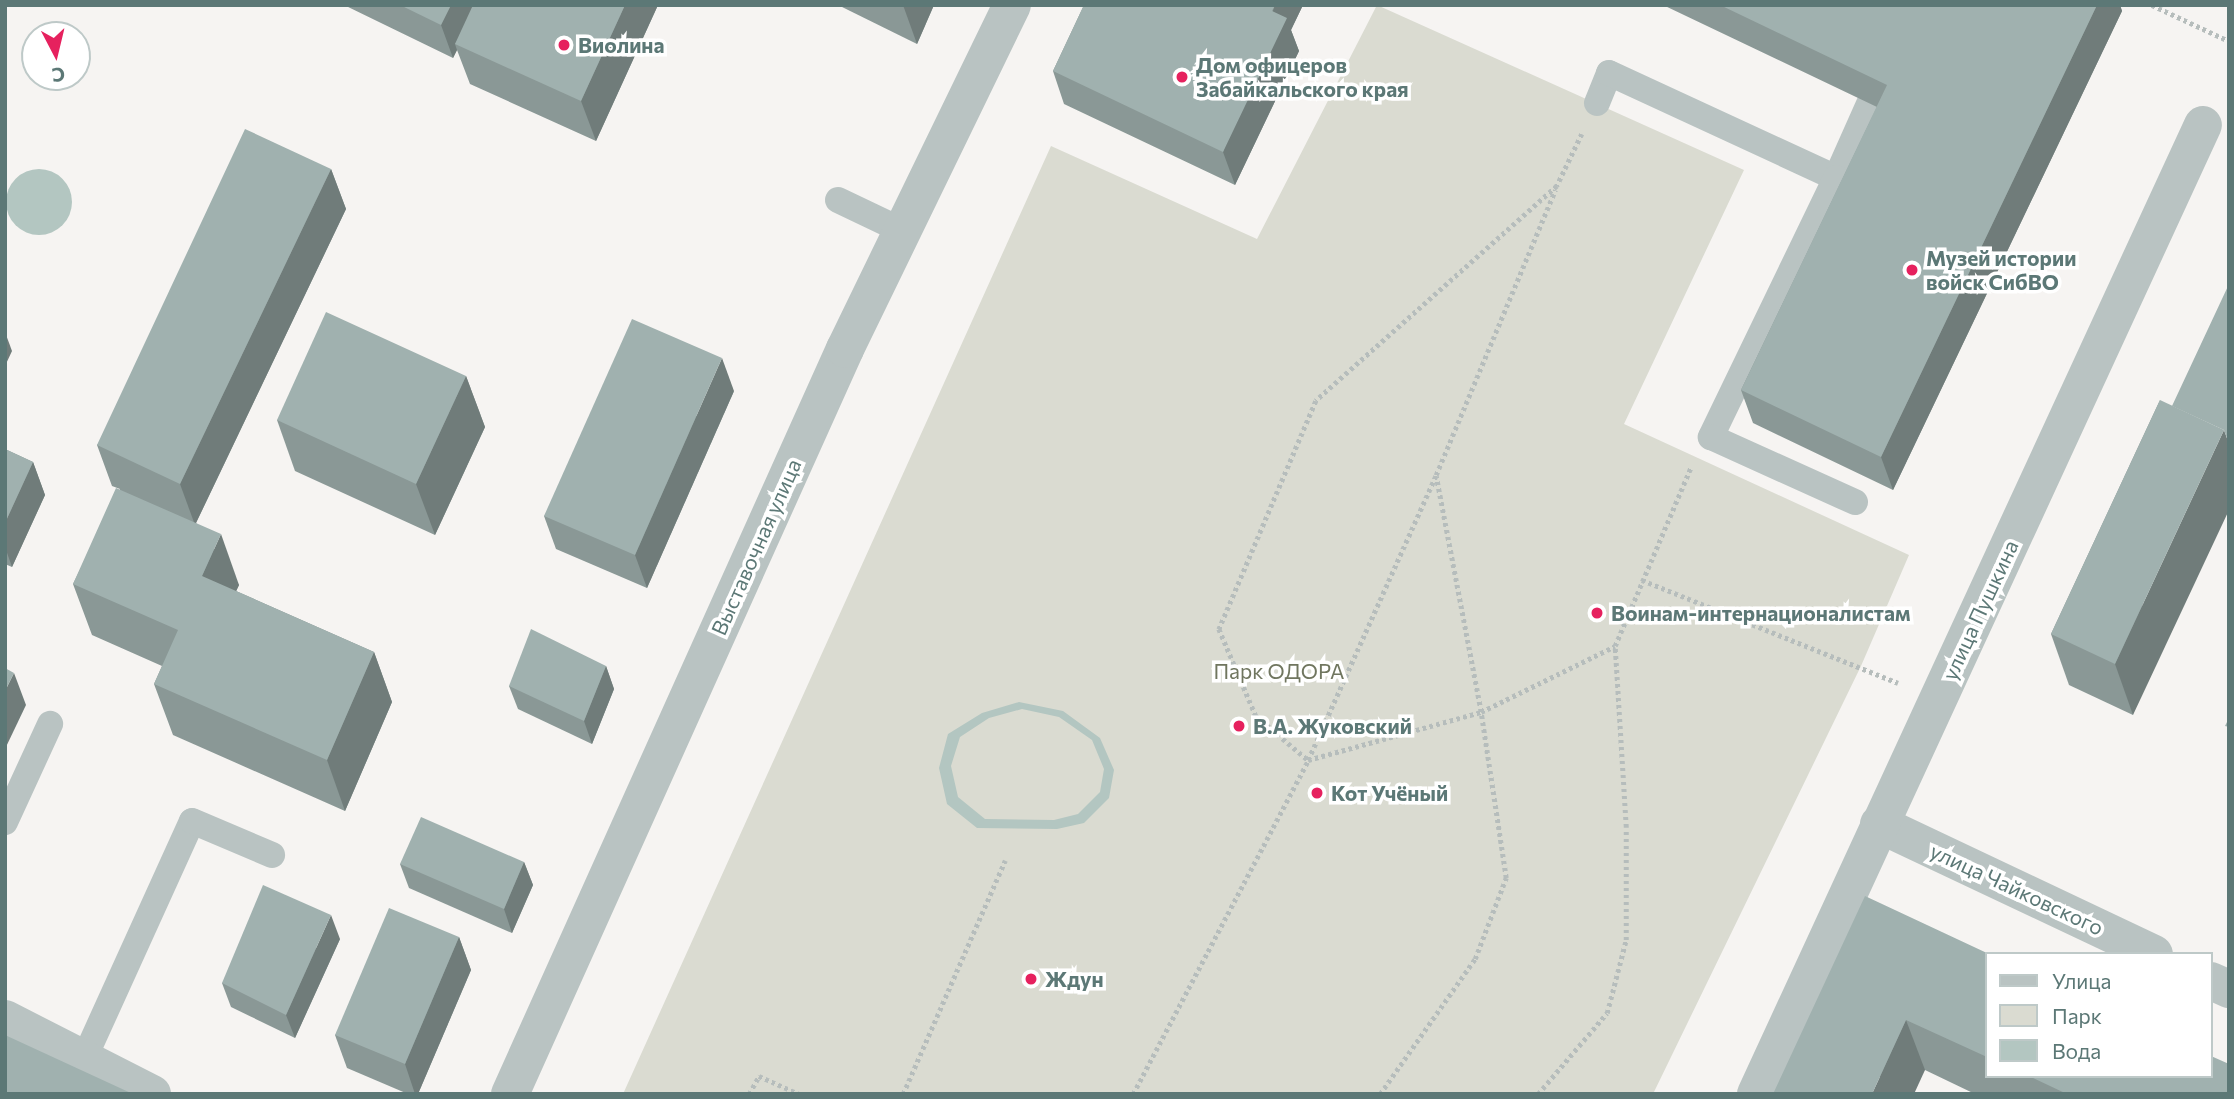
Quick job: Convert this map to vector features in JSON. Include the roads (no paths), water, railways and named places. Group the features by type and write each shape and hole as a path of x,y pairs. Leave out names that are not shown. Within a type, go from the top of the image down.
{"street":[{"name":"Выставочная улица","path":"510,1094 839,362 1012,5"},
{"name":"улица Пушкина","path":"1756,1094 2203,125"},
{"name":"улица Чайковского","path":"1880,824 2150,952"},
{"path":"2213,982 2229,989"},
{"path":"5,1019 152,1094"}],"lane":[{"path":"1597,103 1609,73 1836,178"},
{"path":"1855,502 1710,437 1836,178 1869,104"},
{"path":"838,200 903,231"},
{"path":"5,822 50,724"},
{"path":"84,1059 192,821 272,855"}],"water":[{"path":"32,169 46,169 58,174 67,183 72,202 70,215 63,226 46,235 32,235 20,230 11,221 6,209 6,195 11,183 20,174"},
{"path":"1019,702 1063,711 1100,738 1114,770 1109,798 1084,823 1057,829 977,828 947,804 939,768 948,734 982,713","holes":["1022,709 1059,717 1092,740 1104,769 1100,792 1078,814 1054,820 985,819 958,797 951,766 960,737 989,718"]}],"place":[{"name":"Виолина","path":"564,45"},
{"name":"Дом офицеров Забайкальского края","path":"1182,77"},
{"name":"Музей истории войск СибВО","path":"1912,270"},
{"name":"Воинам-интернационалистам","path":"1597,613"},
{"name":"В.А. Жуковский","path":"1239,726"},
{"name":"Кот Учёный","path":"1317,793"},
{"name":"Ждун","path":"1031,979"}],"park label":[{"name":"Парк ОДОРА","path":"1279,671"}]}
